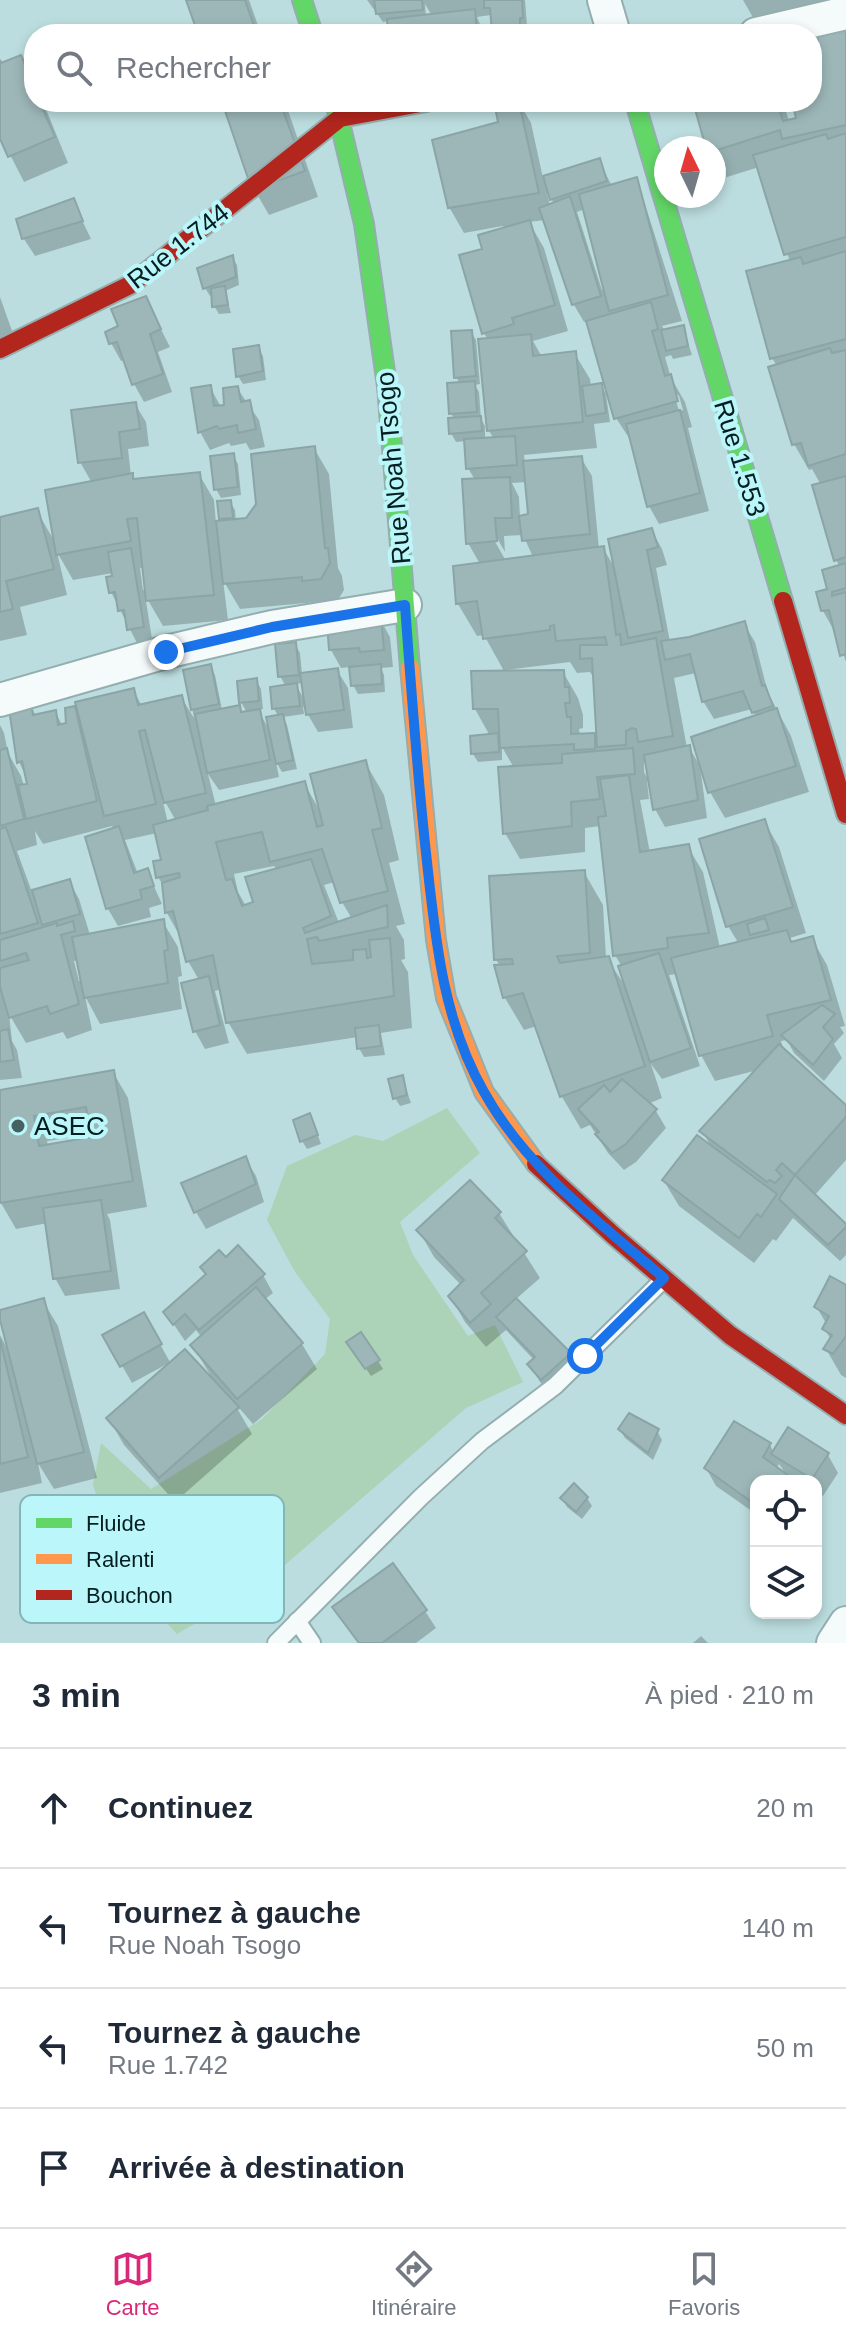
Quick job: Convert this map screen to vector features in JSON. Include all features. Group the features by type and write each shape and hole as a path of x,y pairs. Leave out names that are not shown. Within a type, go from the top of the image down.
{"main road":[{"path":"302,0 310,24"},
{"name":"Rue 1.744","path":"0,349 130,285 335,112"},
{"name":"Rue Noah Tsogo","path":"337,112 364,224 387,386 436,940 446,998 457,1030 484,1092 531,1159 730,1335 846,1415"},
{"name":"Rue 1.553","path":"638,112 846,814"}],"street":[{"path":"604,0 611,24"},
{"path":"799,24 846,13"},
{"path":"0,700 166,652 272,627 405,605"},
{"path":"833,1643 846,1623"}],"lane":[{"path":"276,1643 421,1497 482,1441 555,1386 664,1278"},
{"path":"297,1621 312,1643"}],"green space":[{"path":"447,1108 480,1153 400,1222 413,1255 468,1336 495,1325 523,1382 466,1408 284,1566 284,1495 96,1495 93,1485 101,1443 151,1489 262,1419 325,1354 330,1319 295,1272 267,1220 287,1166 355,1135 383,1141"},
{"path":"167,1623 196,1623 177,1634"}],"building":[{"path":"186,0 245,0 253,24 194,24"},
{"path":"374,0 422,0 423,10 376,14"},
{"path":"484,0 522,0 523,18 520,18 520,24 491,24 490,8 484,8"},
{"path":"475,9 476,24 387,24 387,19"},
{"path":"817,23 846,26 846,125 782,139 780,130 726,147 726,136 703,136 696,112 780,112 783,121 796,118 794,112 822,112 822,24"},
{"path":"21,55 24,62 24,112 44,112 55,137 8,157 0,139 0,60 1,63"},
{"path":"225,112 284,112 305,171 252,190"},
{"path":"496,112 521,112 539,193 448,208 432,140 498,122"},
{"path":"846,133 846,237 784,255 753,155 826,134 828,139"},
{"path":"600,158 607,181 550,200 543,176"},
{"path":"637,177 668,295 609,311 579,194"},
{"path":"570,196 601,296 572,305 539,208"},
{"path":"74,198 83,221 22,239 16,219"},
{"path":"530,220 555,305 512,318 514,324 482,334 459,255 482,249 478,235"},
{"path":"846,251 846,339 770,359 746,271 801,257 803,264"},
{"path":"233,255 236,277 203,289 197,268"},
{"path":"225,286 228,305 212,307 211,288"},
{"path":"146,296 161,329 150,334 163,374 132,385 117,342 109,344 105,332 118,326 111,309"},
{"path":"651,302 658,329 652,331 665,376 671,374 678,401 614,419 586,321"},
{"path":"684,325 688,346 666,351 661,330"},
{"path":"472,330 476,376 454,378 451,331"},
{"path":"531,334 533,356 576,351 583,422 487,431 478,339"},
{"path":"259,345 263,371 236,377 233,349"},
{"path":"830,348 832,353 846,350 846,454 808,466 801,443 792,445 768,367"},
{"path":"475,381 477,412 449,414 447,383"},
{"path":"602,383 606,413 586,416 582,386"},
{"path":"211,385 214,406 224,405 223,388 238,386 241,402 250,400 256,429 238,433 237,425 219,429 217,426 198,433 191,388"},
{"path":"136,402 140,429 119,432 122,458 78,463 71,410"},
{"path":"680,410 700,493 647,507 626,424"},
{"path":"481,416 482,431 449,434 448,418"},
{"path":"515,436 517,465 466,469 464,439"},
{"path":"315,446 325,548 328,548 330,563 321,579 302,581 302,577 223,584 216,521 246,518 256,504 251,454"},
{"path":"234,453 238,487 214,490 210,456"},
{"path":"582,456 590,534 522,541 519,516 528,514 523,461"},
{"path":"200,472 214,595 146,601 137,518 127,519 131,541 56,555 45,490 133,473 133,479"},
{"path":"846,476 846,557 834,561 812,485"},
{"path":"510,477 512,518 495,518 497,541 466,544 462,479"},
{"path":"231,500 233,518 219,519 217,501"},
{"path":"38,508 54,569 6,581 13,609 0,612 0,517"},
{"path":"652,528 658,547 647,550 663,631 628,638 608,539"},
{"path":"604,546 616,635 620,634 621,645 656,638 673,736 638,742 636,729 632,728 626,731 626,745 597,747 592,658 580,659 580,645 607,645 605,637 556,641 554,625 550,626 550,630 483,639 477,601 456,604 453,566"},
{"path":"131,548 144,627 127,630 124,610 118,611 115,592 109,593 106,577 112,576 108,552"},
{"path":"846,563 846,588 832,592 832,596 846,592 846,654 840,656 829,610 821,611 816,592 827,589 822,570"},
{"path":"381,617 384,650 329,650 327,623"},
{"path":"745,621 762,686 765,685 773,706 752,713 743,691 702,702 690,654 665,660 661,641 689,637"},
{"path":"296,642 299,675 278,677 275,644"},
{"path":"211,664 219,704 191,710 183,670"},
{"path":"381,664 382,684 351,686 349,667"},
{"path":"338,668 344,710 306,715 300,673"},
{"path":"564,670 565,687 569,687 570,703 565,703 567,717 571,717 571,734 595,733 595,749 574,750 574,744 500,748 498,709 473,709 471,671"},
{"path":"257,678 259,701 239,703 237,681"},
{"path":"297,683 300,706 272,709 270,687"},
{"path":"134,688 138,705 182,695 206,793 164,803 145,730 139,731 156,804 104,816 75,702"},
{"path":"31,703 33,715 56,710 58,725 66,723 65,708 75,706 97,801 26,819 18,785 27,784 22,761 17,763 9,709"},
{"path":"240,705 241,712 260,709 270,760 207,773 195,714"},
{"path":"777,708 796,766 708,793 691,737"},
{"path":"283,714 293,760 276,764 266,717"},
{"path":"498,733 499,752 471,754 470,736"},
{"path":"690,745 698,800 653,810 644,755"},
{"path":"7,748 24,819 0,826 0,750"},
{"path":"633,748 635,774 597,777 600,799 571,802 572,826 503,834 498,767 562,763 562,754"},
{"path":"366,760 382,828 372,830 388,891 340,903 322,849 270,862 262,832 216,842 226,880 232,879 242,906 253,902 245,877 311,859 331,916 303,928 305,933 387,905 388,927 319,941 317,937 307,939 312,964 353,960 353,950 366,949 367,958 371,957 369,940 390,938 394,996 226,1023 213,955 186,962 173,911 165,913 162,883 180,877 179,873 156,878 153,861 161,860 153,825 208,810 207,806 305,781 317,827 323,825 310,774"},
{"path":"629,775 640,852 689,844 709,933 667,938 668,948 613,956 598,817 606,816 600,779"},
{"path":"765,819 793,907 726,927 699,839"},
{"path":"119,826 134,873 148,868 154,886 140,890 142,899 106,909 85,837"},
{"path":"6,827 38,923 0,934 0,829"},
{"path":"585,870 590,953 557,956 560,963 609,956 645,1066 560,1097 523,993 503,998 494,965 513,964 512,959 494,960 489,876"},
{"path":"70,879 80,914 42,925 32,890"},
{"path":"765,918 769,930 750,935 747,924"},
{"path":"164,919 168,983 84,998 72,937"},
{"path":"73,921 75,931 61,935 79,1004 50,1014 47,1006 9,1018 0,987 0,968 29,960 26,953 0,961 0,940"},
{"path":"787,930 791,942 813,936 831,1000 767,1015 773,1036 699,1056 671,958"},
{"path":"659,953 691,1048 650,1062 618,966"},
{"path":"209,976 220,1025 193,1032 181,983"},
{"path":"822,1005 835,1014 823,1027 833,1039 813,1065 781,1035"},
{"path":"379,1025 381,1046 357,1049 355,1028"},
{"path":"8,1029 14,1060 0,1062 0,1031"},
{"path":"779,1044 846,1105 846,1117 795,1175 782,1163 776,1170 782,1176 775,1183 767,1182 699,1131"},
{"name":"ASEC","path":"114,1070 133,1181 0,1203 0,1090","holes":["86,1107 91,1137 39,1146 34,1116"]},
{"path":"403,1075 407,1095 393,1099 388,1079"},
{"path":"622,1079 657,1109 626,1144 612,1153 595,1134 599,1132 578,1109 604,1085 610,1092"},
{"path":"310,1113 318,1135 300,1142 293,1120"},
{"path":"697,1135 777,1194 761,1217 757,1214 739,1238 662,1180"},
{"path":"246,1156 256,1184 194,1213 181,1183"},
{"path":"795,1175 846,1224 828,1245 779,1199"},
{"path":"470,1180 501,1212 495,1218 527,1251 481,1293 491,1304 470,1323 448,1296 464,1280 416,1230"},
{"path":"101,1200 111,1271 53,1279 43,1208"},
{"path":"238,1245 265,1274 199,1330 185,1314 173,1325 163,1312 206,1274 200,1267 219,1250 226,1257"},
{"path":"830,1276 846,1285 846,1336 833,1354 823,1349 832,1335 822,1329 829,1316 814,1307"},
{"path":"256,1287 303,1343 237,1399 190,1345"},
{"path":"44,1298 84,1452 37,1464 0,1310"},
{"path":"516,1298 571,1353 541,1380 527,1364 535,1357 496,1317"},
{"path":"144,1312 162,1344 120,1367 102,1335"},
{"path":"361,1332 380,1360 365,1369 346,1342"},
{"path":"0,1339 28,1457 0,1464"},
{"path":"185,1349 239,1407 159,1478 106,1418"},
{"path":"629,1413 659,1429 648,1453 618,1429"},
{"path":"734,1421 771,1443 763,1457 788,1475 750,1475 750,1501 704,1468"},
{"path":"788,1427 829,1453 815,1475 805,1475 771,1454"},
{"path":"574,1483 588,1497 576,1512 560,1498"},
{"path":"393,1563 427,1610 382,1643 359,1643 332,1607"}],"traffic: fast":[{"path":"302,0 310,24"},
{"path":"337,112 364,224 387,386 410,668"},
{"path":"638,112 783,601"}],"traffic: slow":[{"path":"410,668 436,940 446,998 484,1092 536,1164"}],"traffic: jam":[{"path":"0,349 130,285 340,118 372,112"},
{"path":"783,601 846,814"},
{"path":"536,1164 730,1335 846,1415"}],"place":[{"name":"ASEC","path":"18,1126"}],"route":[{"path":"166,652 272,627 405,605 423,827 436,940 446,998 457,1030 484,1092 531,1159 664,1278 585,1356"}]}
